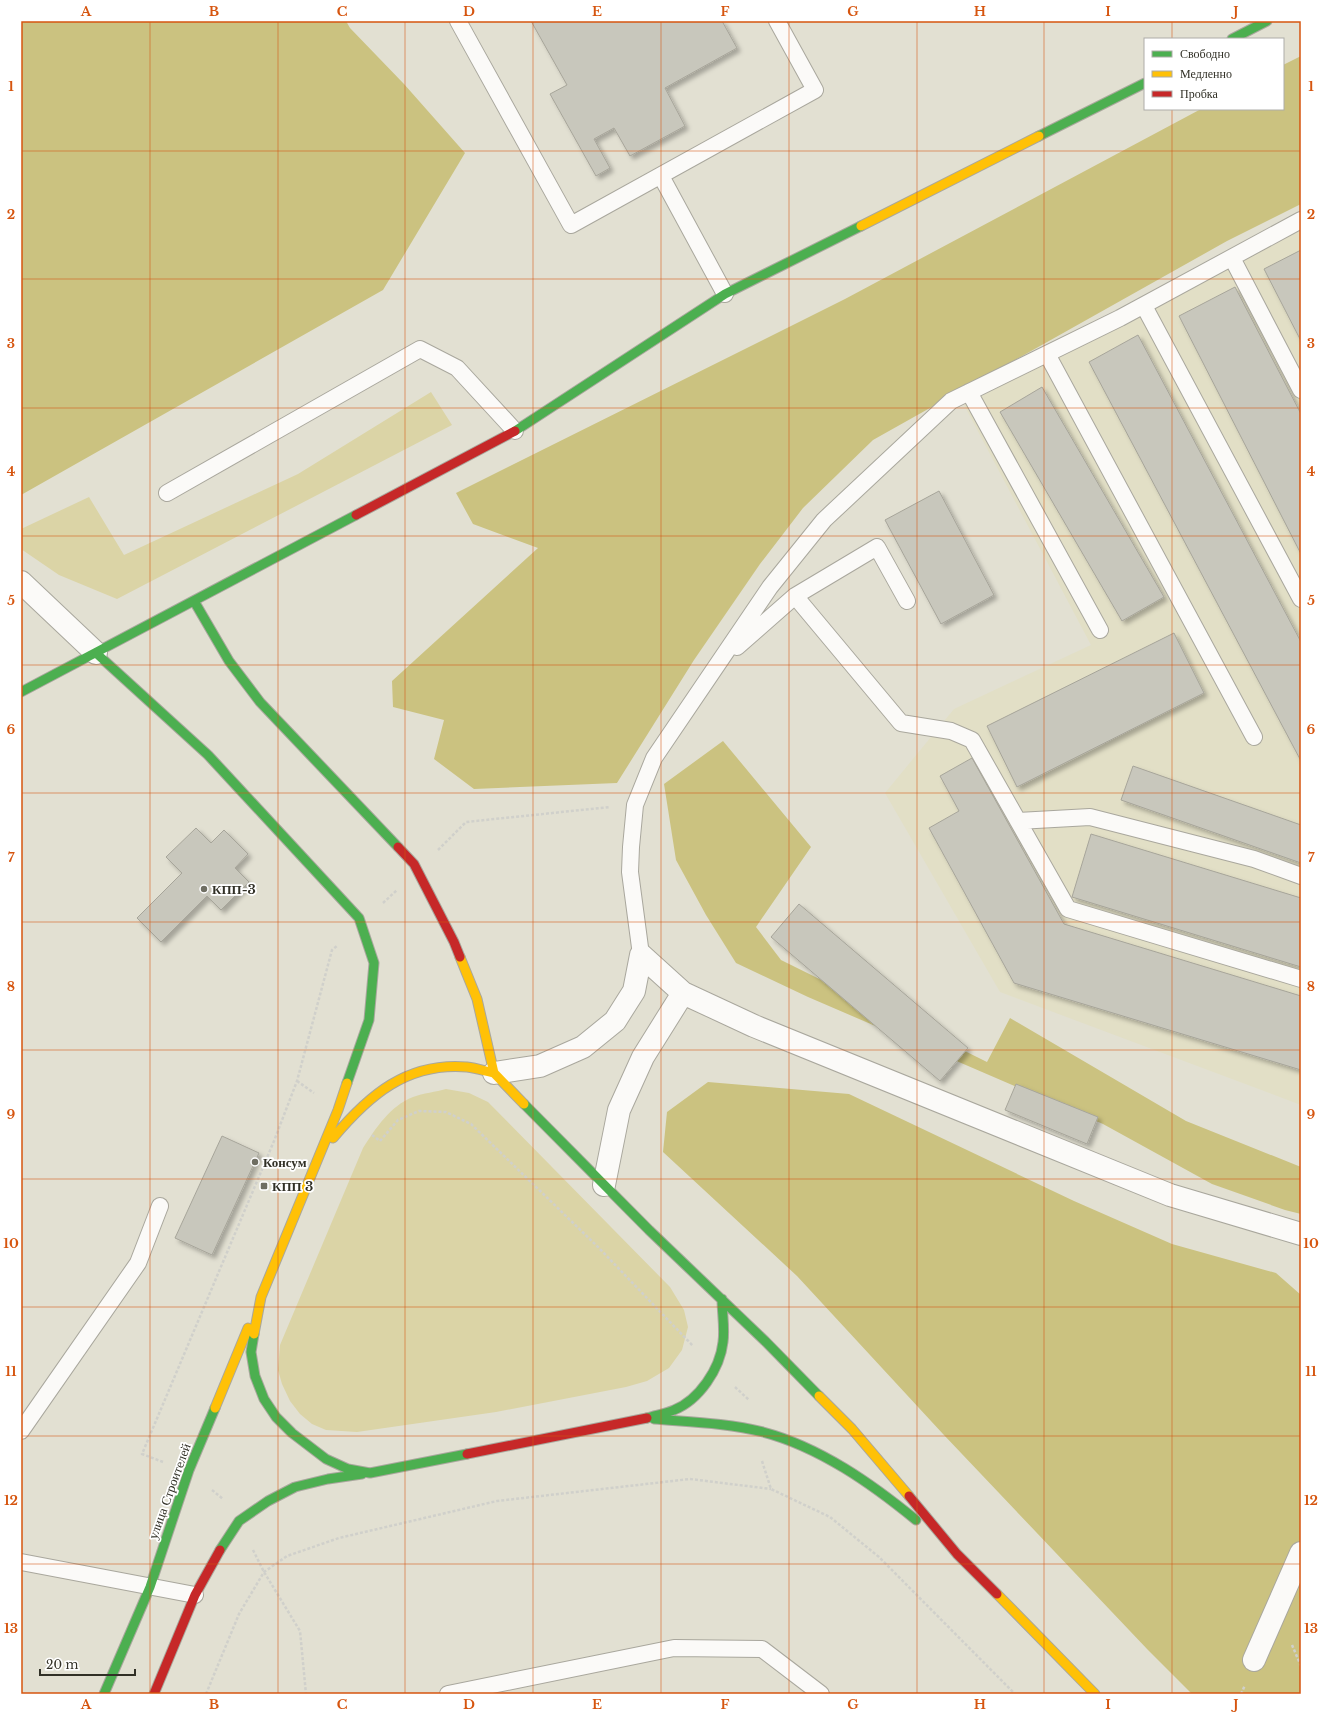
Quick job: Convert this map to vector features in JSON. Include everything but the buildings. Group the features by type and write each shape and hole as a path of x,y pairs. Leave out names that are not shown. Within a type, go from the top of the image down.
{"main road":[{"path":"1234,38 1267,21"},
{"path":"21,692 515,431 724,294 1144,84"},
{"path":"194,601 229,662 260,702 414,864 454,942 476,999 494,1073 649,1230 722,1299 852,1429 957,1554 1095,1694"},
{"path":"96,653 208,755 359,918 374,963 369,1020 338,1110 316,1158 261,1297 251,1352 255,1376 264,1399 276,1416 292,1433 326,1459 348,1469 370,1473"},
{"path":"316,1158 349,1118 376,1093 405,1078 437,1068 466,1067 494,1073"},
{"name":"улица Строителей","path":"104,1694 150,1587 189,1470 261,1297"},
{"path":"154,1694 195,1596 213,1561 239,1521 268,1500 295,1487 328,1479 370,1473 647,1418 675,1409 692,1399 705,1384 715,1368 723,1345 722,1299"},
{"path":"647,1418 741,1428 777,1437 856,1475 905,1510 957,1554"}],"street":[{"path":"21,582 96,653"},
{"path":"494,1073 540,1066 589,1043 615,1021 634,991 642,955"},
{"path":"642,955 683,993 754,1026 1170,1195 1301,1234"},
{"path":"604,1185 619,1110 643,1058 683,993"},
{"path":"1254,1660 1301,1553"}],"lane":[{"path":"458,21 571,225 815,90 777,21"},
{"path":"661,176 724,294"},
{"path":"642,955 630,872 631,847 635,804 654,758 770,587 824,520 951,401 1144,306 1301,220"},
{"path":"1232,258 1301,390"},
{"path":"1144,306 1301,599"},
{"path":"167,493 420,349 457,368 515,431"},
{"path":"1047,354 1254,737"},
{"path":"969,392 1100,630"},
{"path":"720,661 795,596 877,547 907,601"},
{"path":"795,596 901,723 952,731 972,740 1068,909 1301,980"},
{"path":"1018,821 1090,817 1254,859 1301,876"},
{"path":"21,1431 138,1263 160,1206"},
{"path":"21,1562 195,1596"},
{"path":"448,1694 674,1648 762,1649 821,1694"}],"path":[{"path":"206,1694 239,1614 253,1590 264,1572 287,1556 339,1538 497,1501 690,1479 771,1488"}],"shaded area":[{"path":"21,21 346,21 350,28 404,84 465,153 383,290 21,495"},
{"path":"1301,56 1301,204 1227,241 873,440 803,508 760,564 694,660 617,783 474,789 434,759 444,720 393,707 392,681 538,548 473,524 456,493 845,299 1199,110 1284,110 1284,64"},
{"path":"1301,230 1301,1105 1000,992 885,793 954,709 1091,645 964,405"},
{"path":"431,392 452,425 117,599 59,575 21,549 21,529 89,497 124,555 298,474"},
{"path":"723,741 811,847 756,927 781,960 987,1062 1010,1018 1186,1121 1301,1167 1301,1214 1285,1210 1212,1184 1103,1124 808,997 736,963 706,915 676,860 664,784"},
{"path":"708,1082 849,1094 1074,1201 1172,1244 1276,1273 1301,1295 1301,1694 1192,1694 1148,1650 943,1434 797,1276 663,1152 667,1112"},
{"path":"446,1089 469,1093 488,1102 670,1287 684,1310 688,1327 682,1350 669,1368 647,1381 626,1387 496,1412 357,1432 326,1430 312,1424 300,1414 290,1401 282,1384 278,1370 280,1345 363,1148 378,1125 397,1106 413,1097"}],"traffic: fast":[{"path":"1234,38 1267,21"},
{"path":"1039,136 1144,84"},
{"path":"515,431 725,294 861,226"},
{"path":"21,692 356,515"},
{"path":"194,601 229,661 260,702 398,847"},
{"path":"96,653 208,755 359,918 374,963 369,1020 347,1083"},
{"path":"524,1104 649,1230 765,1341 819,1396"},
{"path":"647,1418 671,1411 692,1399 713,1373 718,1363 724,1337 722,1299"},
{"path":"254,1334 251,1352 255,1376 264,1399 276,1417 292,1433 326,1459 348,1469 370,1473 467,1454"},
{"path":"104,1694 150,1587 189,1470 215,1408"},
{"path":"654,1419 709,1423 750,1429 805,1447 863,1480 916,1520"},
{"path":"220,1550 239,1521 268,1501 295,1487 328,1479 362,1474"}],"traffic: slow":[{"path":"861,226 1039,136"},
{"path":"460,957 477,999 494,1073 524,1104"},
{"path":"333,1138 375,1095 391,1084 408,1076 426,1070 445,1067 467,1067 494,1073"},
{"path":"254,1334 261,1297 338,1110 347,1083"},
{"path":"215,1408 248,1328"},
{"path":"819,1396 852,1429 909,1496"},
{"path":"997,1594 1095,1694"}],"traffic: jam":[{"path":"356,515 515,431"},
{"path":"398,847 414,864 454,942 460,957"},
{"path":"467,1454 647,1418"},
{"path":"909,1496 957,1554 997,1594"},
{"path":"154,1694 195,1595 220,1550"}],"place":[{"name":"КПП-3","path":"204,889"},
{"name":"Консум","path":"255,1162"},
{"name":"КПП 3","path":"264,1186"}]}
